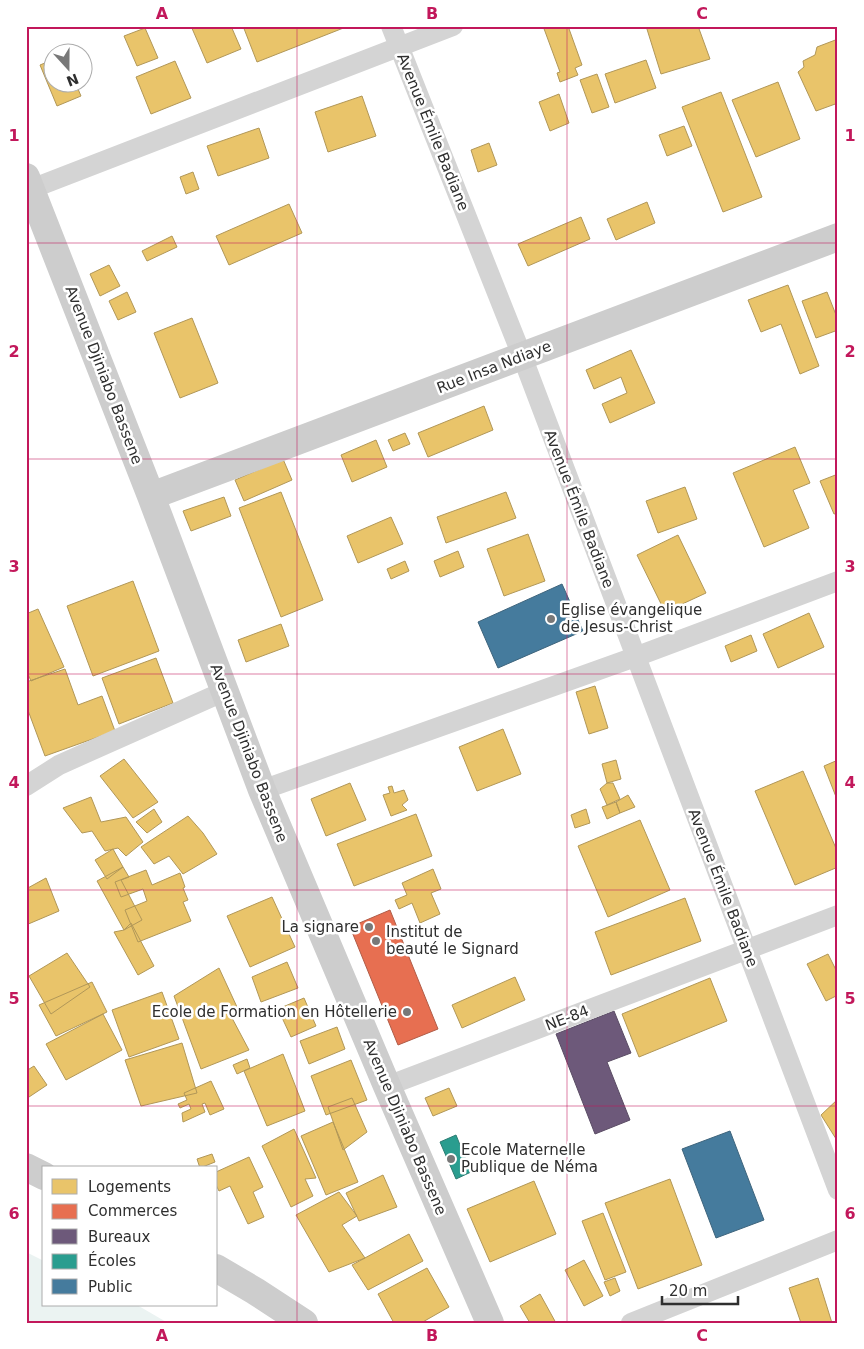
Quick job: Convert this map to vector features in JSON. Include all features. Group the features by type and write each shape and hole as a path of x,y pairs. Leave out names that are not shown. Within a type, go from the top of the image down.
{"main road":[{"name":"Avenue Djiniabo Bassene","path":"29,183 151,496 262,790 490,1323"},
{"name":"Rue Insa Ndiaye","path":"151,496 838,237"},
{"path":"26,1167 42,1175"},
{"path":"218,1269 304,1323"}],"street":[{"name":"Avenue Émile Badiane","path":"391,26 522,356 838,1190"},
{"path":"29,183 453,26"},
{"path":"262,790 635,657 838,581"},
{"path":"26,786 59,765 225,691"},
{"name":"NE-84","path":"387,1086 838,915"},
{"path":"632,1323 838,1240"}],"shaded area":[{"path":"26,1252 42,1260 42,1306 139,1306 168,1323 26,1323"}],"building: Logements":[{"path":"191,26 231,26 241,49 207,63"},
{"path":"243,26 346,26 346,27 257,62"},
{"path":"543,26 568,26 582,65 575,68 578,75 560,82 557,73 560,72"},
{"path":"646,26 698,26 710,59 661,74"},
{"path":"145,28 158,58 137,66 124,36"},
{"path":"838,39 838,103 816,111 798,72 804,67 803,61 815,55 817,47"},
{"path":"646,60 656,88 615,103 605,74"},
{"path":"175,61 191,98 151,114 136,77"},
{"path":"597,74 609,107 592,113 580,80"},
{"path":"778,82 800,139 756,157 732,100"},
{"path":"51,92 79,92 81,96 57,106"},
{"path":"721,92 762,197 723,212 682,107"},
{"path":"559,94 569,123 550,131 539,102"},
{"path":"362,96 376,136 328,152 315,112"},
{"path":"684,126 692,146 667,156 659,135"},
{"path":"259,128 269,158 218,176 207,146"},
{"path":"489,143 497,165 478,172 471,150"},
{"path":"193,172 199,189 186,194 180,177"},
{"path":"647,202 655,223 616,240 607,219"},
{"path":"289,204 302,233 229,265 216,236"},
{"path":"581,217 590,239 528,266 518,244"},
{"path":"172,236 177,247 147,261 142,251"},
{"path":"109,265 120,286 100,296 90,274"},
{"path":"788,285 819,366 800,374 781,324 761,332 748,300"},
{"path":"127,292 136,312 118,320 109,301"},
{"path":"827,292 838,320 838,330 816,338 802,301"},
{"path":"192,318 218,383 180,398 154,333"},
{"path":"631,350 655,403 610,423 602,404 627,393 621,377 594,389 586,370"},
{"path":"484,406 493,430 428,457 418,433"},
{"path":"405,433 410,444 393,451 388,440"},
{"path":"376,440 387,467 352,482 341,455"},
{"path":"795,447 810,483 793,490 809,528 764,547 733,473"},
{"path":"283,459 292,480 244,501 235,480"},
{"path":"838,474 838,513 834,514 820,481"},
{"path":"685,487 697,519 658,533 646,501"},
{"path":"281,492 323,600 281,617 239,508"},
{"path":"506,492 516,518 446,543 437,517"},
{"path":"224,497 231,516 191,531 183,511"},
{"path":"391,517 403,544 358,563 347,536"},
{"path":"528,534 545,581 504,596 487,549"},
{"path":"678,535 706,593 665,612 637,555"},
{"path":"458,551 464,567 440,577 434,561"},
{"path":"405,561 409,571 391,579 387,569"},
{"path":"133,581 159,651 93,676 67,606"},
{"path":"38,609 64,667 31,681 26,670 26,614"},
{"path":"809,613 824,647 778,668 763,634"},
{"path":"281,624 289,646 246,662 238,640"},
{"path":"751,635 757,651 731,662 725,646"},
{"path":"156,658 173,703 119,724 102,678"},
{"path":"65,669 78,705 102,696 115,731 45,756 26,705 26,682"},
{"path":"595,686 608,728 589,734 576,692"},
{"path":"503,729 521,774 477,791 459,747"},
{"path":"124,759 158,802 133,818 100,776"},
{"path":"616,760 621,779 607,783 602,764"},
{"path":"838,760 838,802 824,766"},
{"path":"803,771 838,853 838,867 795,885 755,791"},
{"path":"350,783 366,820 326,836 311,799"},
{"path":"607,783 613,783 620,799 607,805 600,789"},
{"path":"392,786 394,793 404,790 408,800 402,805 407,810 391,816 383,795 390,793 388,787"},
{"path":"628,795 635,807 620,813 616,802"},
{"path":"91,797 101,822 126,817 143,842 126,856 118,848 105,851 92,831 82,833 63,808"},
{"path":"616,802 620,813 607,819 602,807"},
{"path":"154,809 162,822 147,833 136,822"},
{"path":"586,809 590,823 575,828 571,815"},
{"path":"416,814 432,856 354,886 337,844"},
{"path":"188,816 203,833 217,854 183,874 169,856 154,864 141,847"},
{"path":"640,820 670,890 608,917 578,846"},
{"path":"113,849 123,867 107,879 95,860"},
{"path":"123,867 129,877 121,880 142,920 124,930 97,881"},
{"path":"433,869 441,889 431,893 440,914 420,923 412,903 399,909 395,900 407,895 402,883"},
{"path":"146,870 152,885 180,873 188,900 183,902 191,921 138,942 125,910 147,901 143,889 121,897 115,882"},
{"path":"46,878 59,911 26,925 26,889"},
{"path":"272,897 295,947 250,967 227,916"},
{"path":"685,898 701,941 611,975 595,932"},
{"path":"131,923 154,966 138,975 114,932 124,930"},
{"path":"67,953 90,987 51,1014 29,976"},
{"path":"828,954 838,974 838,995 826,1001 807,964"},
{"path":"287,962 298,988 261,1002 252,977"},
{"path":"219,968 237,1007 232,1018 249,1050 201,1069 174,996"},
{"path":"515,977 525,1000 462,1028 452,1005"},
{"path":"710,978 727,1021 639,1057 622,1014"},
{"path":"92,982 107,1012 56,1036 39,1005"},
{"path":"162,992 179,1039 129,1057 112,1010"},
{"path":"304,998 316,1026 291,1037 278,1009"},
{"path":"103,1014 122,1050 66,1080 46,1044"},
{"path":"337,1027 345,1049 309,1064 300,1041"},
{"path":"182,1043 197,1093 141,1106 125,1060"},
{"path":"283,1054 305,1111 267,1126 244,1071"},
{"path":"247,1059 250,1068 237,1074 233,1065"},
{"path":"351,1060 367,1100 326,1115 311,1076"},
{"path":"34,1066 47,1085 26,1099 26,1071"},
{"path":"211,1081 224,1109 210,1115 205,1103 202,1104 205,1112 183,1122 182,1113 191,1109 189,1104 180,1108 178,1104 187,1100 184,1093"},
{"path":"449,1088 457,1106 433,1116 425,1098"},
{"path":"352,1098 367,1132 343,1150 328,1107"},
{"path":"838,1099 838,1142 821,1115"},
{"path":"333,1122 358,1182 326,1195 301,1136"},
{"path":"294,1129 316,1178 305,1179 313,1196 291,1207 262,1146"},
{"path":"212,1154 215,1162 199,1166 197,1159"},
{"path":"249,1157 263,1187 253,1192 264,1217 248,1224 230,1186 219,1191 218,1171"},
{"path":"383,1175 397,1207 359,1221 346,1193"},
{"path":"670,1179 702,1265 638,1289 605,1203"},
{"path":"534,1181 556,1234 490,1262 467,1209"},
{"path":"339,1192 357,1216 342,1225 365,1258 329,1272 296,1215"},
{"path":"603,1213 626,1272 605,1280 582,1221"},
{"path":"409,1234 423,1261 368,1290 352,1265"},
{"path":"584,1260 603,1296 584,1306 565,1270"},
{"path":"427,1268 449,1307 421,1323 394,1323 378,1294"},
{"path":"615,1278 620,1291 610,1296 604,1282"},
{"path":"818,1278 832,1323 801,1323 789,1288"},
{"path":"540,1294 556,1323 530,1323 520,1306"}],"building: Commerces":[{"path":"390,910 438,1029 398,1045 350,927"}],"building: Bureaux":[{"path":"614,1011 631,1053 607,1062 630,1120 595,1134 556,1034"}],"building: Écoles":[{"path":"456,1135 471,1172 456,1179 440,1142"}],"building: Public":[{"path":"562,584 583,631 498,668 478,622"},
{"path":"730,1131 764,1220 716,1238 682,1149"}],"place":[{"name":"Eglise évangelique de Jesus-Christ","path":"551,619"},
{"name":"La signare","path":"369,927"},
{"name":"Institut de beauté le Signard","path":"376,941"},
{"name":"Ecole de Formation en Hôtellerie","path":"407,1012"},
{"name":"Ecole Maternelle Publique de Néma","path":"451,1159"}]}
